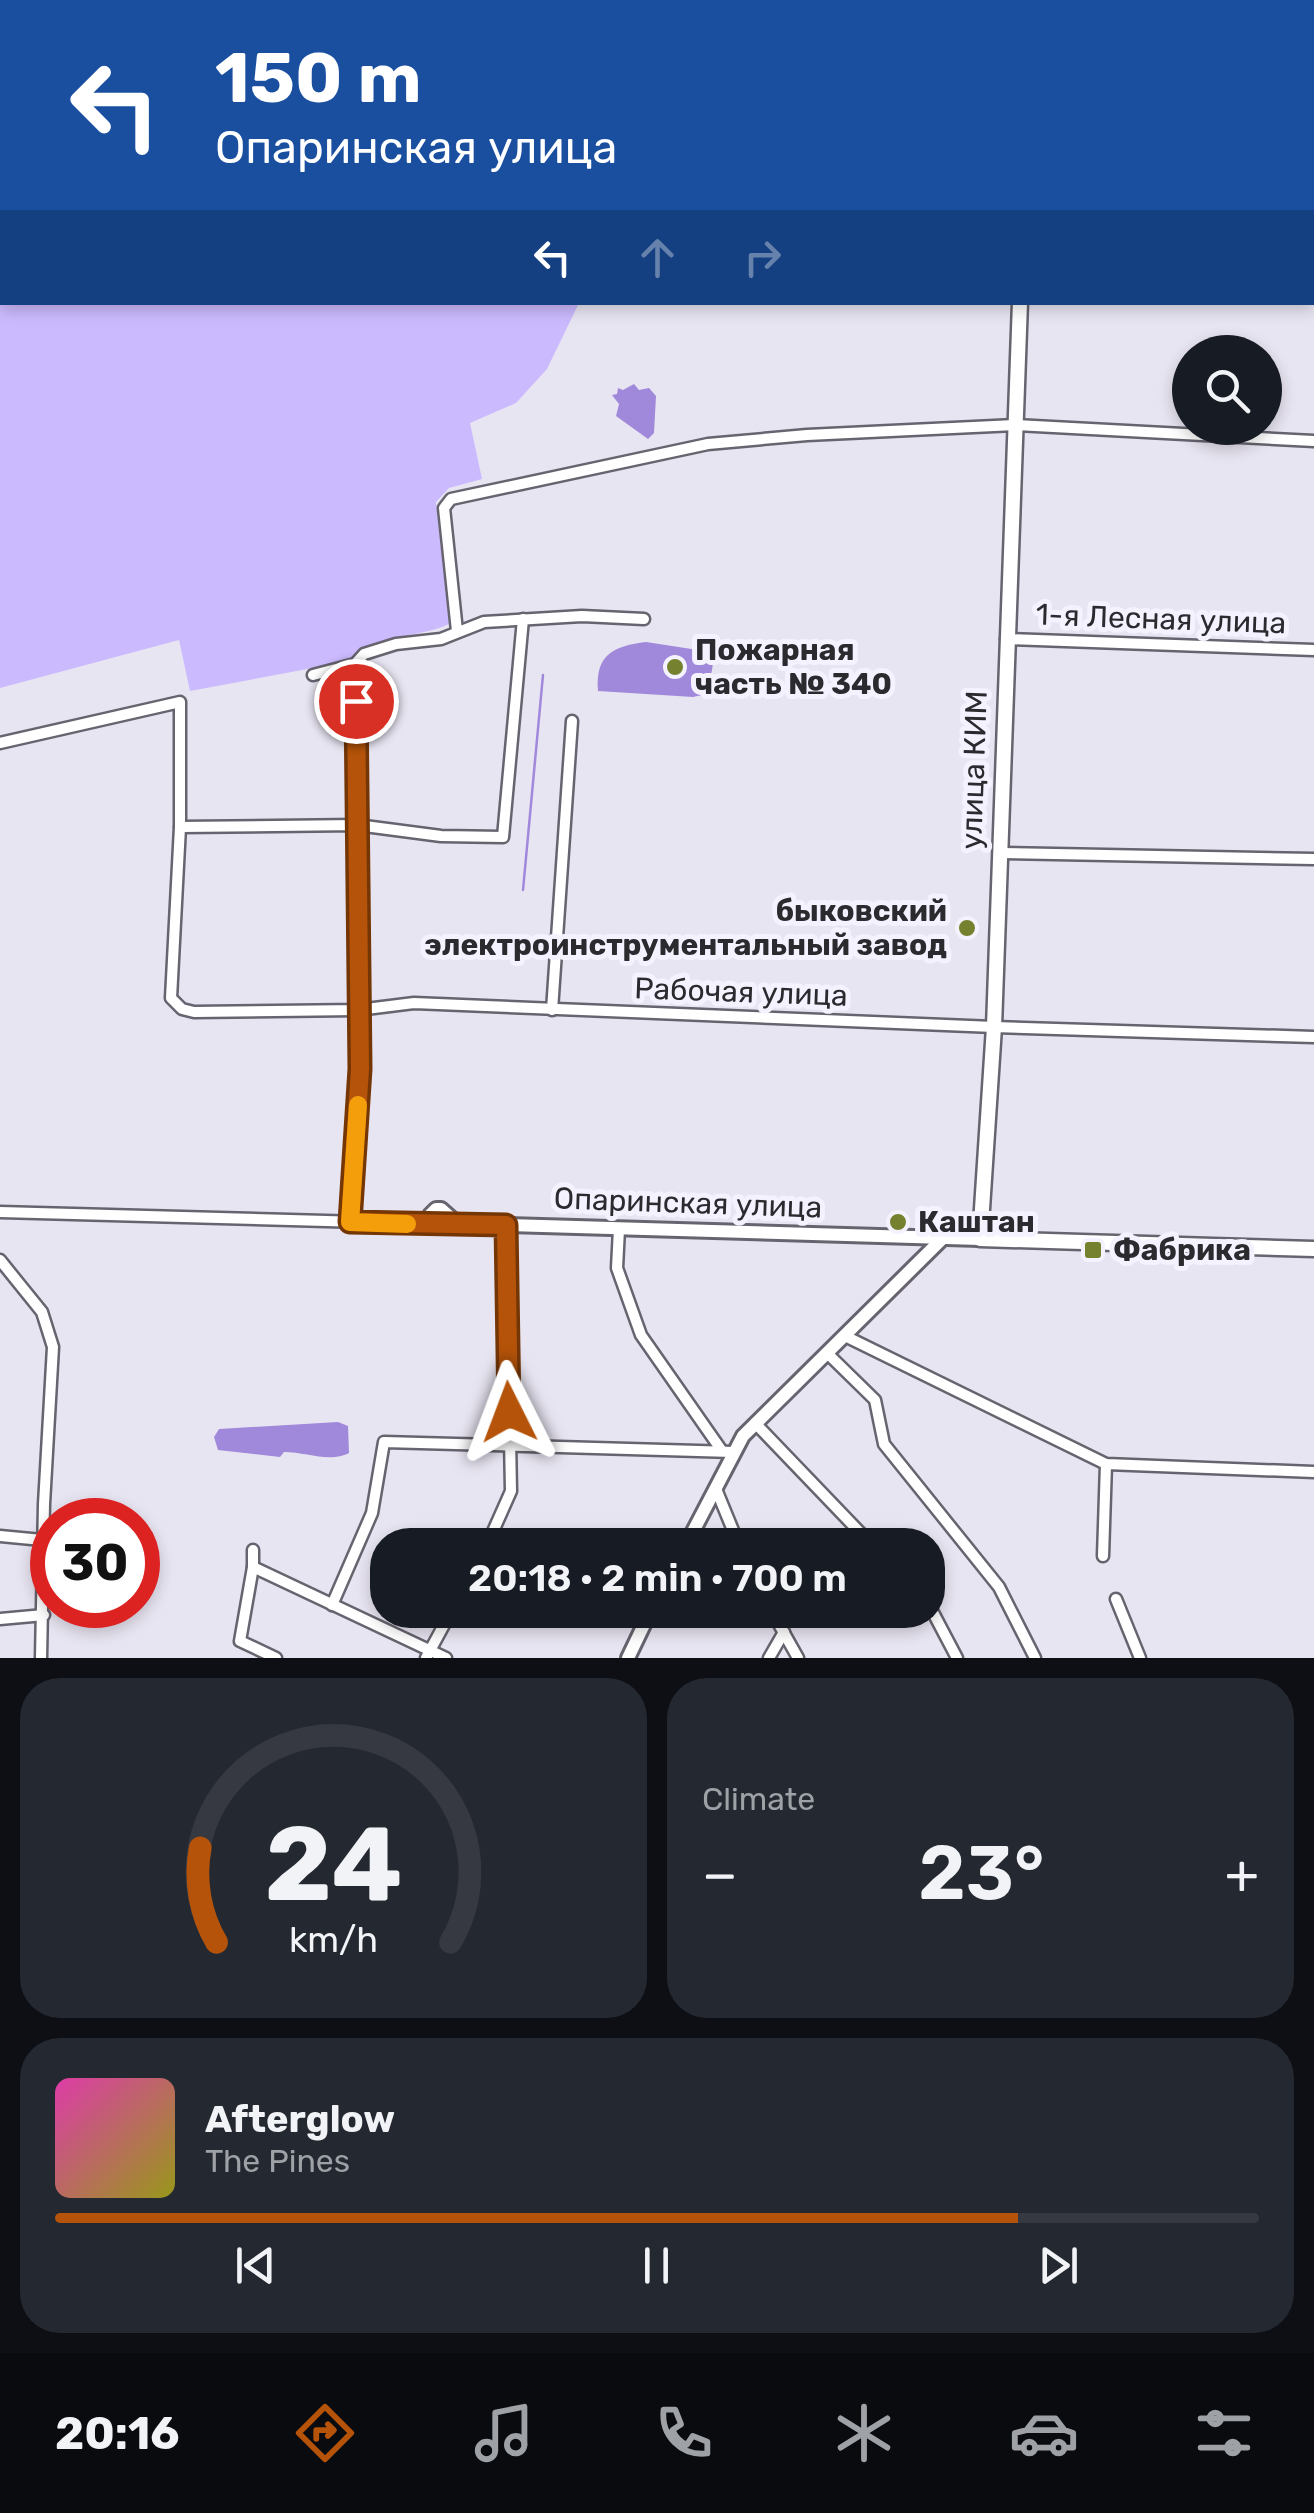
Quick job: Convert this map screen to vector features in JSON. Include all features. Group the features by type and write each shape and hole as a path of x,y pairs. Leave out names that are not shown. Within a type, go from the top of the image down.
{"main road":[{"name":"улица КИМ","path":"980,1239 994,1027 1020,305"},
{"name":"Опаринская улица","path":"980,1239 1314,1248"}],"street":[{"path":"458,631 444,508 451,499 708,444 807,435 1015,424 1314,441"},
{"path":"314,675 355,664 364,654 380,649 441,639 484,622 582,616 644,619"},
{"path":"0,743 180,702 180,828 356,825 441,836 503,837 524,619"},
{"name":"1-я Лесная улица","path":"1006,638 1314,650"},
{"path":"350,1222 360,1069 355,664"},
{"path":"552,1010 572,721"},
{"name":"Рабочая улица","path":"180,828 171,998 182,1009 194,1012 358,1010 414,1003 1314,1036"},
{"path":"1000,853 1314,859"},
{"name":"Опаринская улица","path":"434,1224 430,1215 436,1208 459,1225 980,1239"},
{"path":"0,1212 434,1224"},
{"path":"496,1528 511,1491 506,1225"},
{"path":"620,1229 617,1268 641,1334 727,1451"},
{"path":"695,1528 716,1489 727,1451 944,1238"},
{"path":"0,1260 42,1312 53,1347 44,1498"},
{"path":"845,1336 1106,1464 1314,1472"},
{"path":"826,1353 874,1400 884,1444 998,1587 1035,1658"},
{"path":"755,1423 856,1528"},
{"path":"332,1605 372,1513 384,1442 727,1451"},
{"path":"1103,1556 1106,1464"},
{"path":"716,1489 731,1528"},
{"path":"0,1536 30,1539"},
{"path":"253,1550 240,1640 276,1658"},
{"path":"253,1567 428,1654 446,1658"},
{"path":"1116,1600 1140,1658"},
{"path":"0,1620 30,1617"},
{"path":"41,1658 43,1628"},
{"path":"428,1654 442,1628"},
{"path":"628,1658 641,1628"},
{"path":"782,1628 798,1658"},
{"path":"942,1628 958,1658"},
{"path":"769,1658 784,1632"}],"shaded area":[{"path":"0,305 578,305 547,369 516,403 470,423 482,479 449,488 436,502 449,624 384,640 360,651 350,661 190,691 179,640 0,688"},
{"path":"634,384 639,390 649,388 656,396 654,433 648,439 616,416 619,404 612,395 617,394 618,388 623,390"},
{"path":"646,642 711,652 714,681 706,694 693,697 598,691 603,660 625,646"},
{"path":"338,1422 348,1426 349,1453 334,1457 284,1452 280,1457 218,1450 214,1437 219,1429"}],"waterway":[{"path":"523,890 543,675"}],"slow traffic":[{"path":"358,1105 350,1222 407,1224"}],"place":[{"name":"Пожарная часть № 340","path":"675,667"},
{"name":"быковский электроинструментальный завод","path":"967,928"},
{"name":"Каштан","path":"898,1222"},
{"name":"Фабрика","path":"1093,1250"}],"route":[{"path":"356,701 360,1069 350,1222 506,1225 509,1412"}]}
